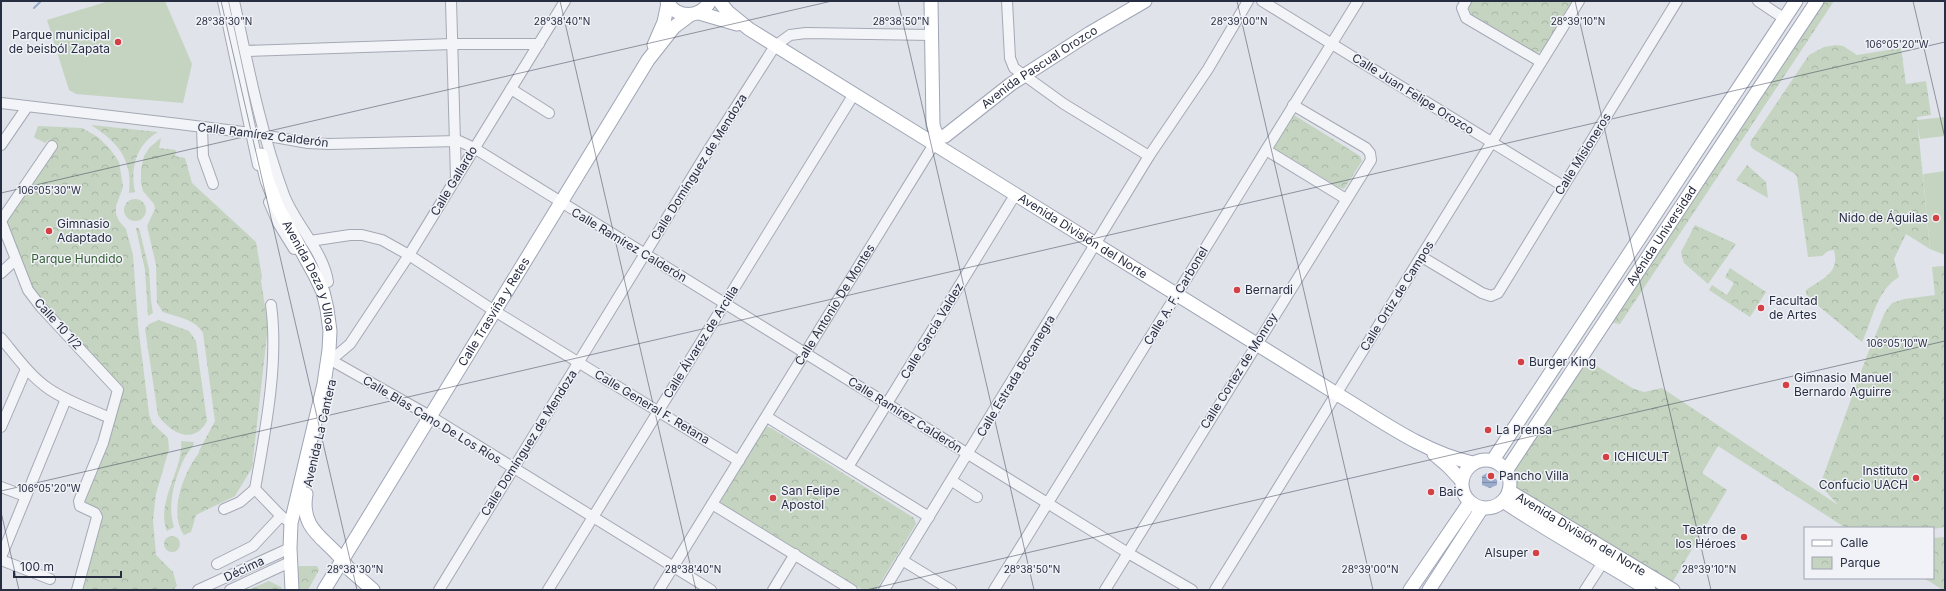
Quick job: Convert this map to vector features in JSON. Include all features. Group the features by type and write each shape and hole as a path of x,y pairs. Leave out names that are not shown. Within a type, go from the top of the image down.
{"main road":[{"name":"Calle Trasviña y Retes","path":"324,590 343,562 493,310 648,60 674,27 705,8 710,1"},
{"name":"Avenida División del Norte","path":"719,1 728,12 749,29 775,46 936,141 1015,195 1096,243 1337,394 1418,442 1454,458 1473,463"},
{"path":"931,1 933,125 936,141"},
{"name":"Avenida Pascual Orozco","path":"936,141 945,136 1025,75 1145,1"},
{"name":"Avenida Universidad","path":"1493,460 1796,1"},
{"name":"Avenida Universidad","path":"1506,470 1817,1"},
{"name":"Calle Trasviña y Retes","path":"648,60 664,22 667,2"},
{"name":"Avenida División del Norte","path":"667,2 678,12 720,18 749,29"},
{"path":"316,275 278,208 267,180 263,154 289,219 328,282"},
{"name":"Avenida Deza y Ulloa","path":"293,516 324,384 329,350 328,309 316,275"},
{"name":"Avenida Deza y Ulloa","path":"328,282 335,306 338,329 336,359"},
{"name":"Avenida La Cantera","path":"293,516 307,488 336,359"},
{"name":"Avenida División del Norte","path":"1418,442 1448,466 1462,481"},
{"path":"1486,459 1493,460 1506,470 1510,484 1506,496 1496,506 1482,508 1470,502 1465,496 1462,481 1464,473 1473,463 1486,459"},
{"name":"Avenida División del Norte","path":"1506,496 1527,518 1607,556 1673,590"},
{"path":"1410,590 1470,502"},
{"path":"1431,589 1482,508"},
{"path":"292,590 290,548 293,516 297,518 309,536 320,548 343,562 373,590"},
{"name":"Avenida División del Norte","path":"1607,556 1649,590"}],"street":[{"name":"Avenida Deza y Ulloa","path":"223,1 258,169 272,211 297,253 316,275"},
{"name":"Avenida Deza y Ulloa","path":"234,1 267,137 285,198 294,217 324,266 328,282"},
{"path":"450,1 456,178"},
{"name":"Calle Gallardo","path":"336,359 350,344 409,255 565,1"},
{"path":"1007,1 1010,58 1014,68 1064,104 1150,156"},
{"name":"Calle Estrada Bocanegra","path":"884,590 952,481 1096,243 1150,156 1208,69 1248,1"},
{"name":"Calle Juan Felipe Orozco","path":"1262,1 1563,186"},
{"name":"Calle A. F. Carbonel","path":"994,590 1358,1"},
{"path":"1466,1 1462,8 1466,18 1541,62"},
{"name":"Calle Ortiz de Campos","path":"1215,590 1579,1"},
{"name":"Calle Misioneros","path":"1422,257 1482,293 1491,296 1498,293 1676,1"},
{"path":"1758,1 1785,19"},
{"name":"Calle Domínguez de Mendoza","path":"439,590 644,255 775,46 790,35 806,33 932,34"},
{"path":"245,51 452,44 539,44"},
{"path":"511,89 549,113"},
{"name":"Calle Álvarez de Arcilla","path":"548,590 854,94"},
{"name":"Calle Ramírez Calderón","path":"1,103 251,133 267,137 329,144 455,141 474,148 644,255 1192,590"},
{"name":"Calle Cortez de Monroy","path":"1105,590 1371,160 1370,153 1366,148 1294,105"},
{"path":"1,145 27,107"},
{"path":"202,127 203,156 213,184"},
{"name":"Calle Antonio De Montes","path":"659,590 936,141"},
{"name":"Calle 10 1/2","path":"52,146 2,218 24,283 41,307 117,387 119,393 79,504 95,513 97,518 77,590"},
{"path":"1266,150 1346,199"},
{"name":"Calle García Valdez","path":"848,467 888,405 1015,195"},
{"name":"Calle General F. Retana","path":"310,241 350,235 362,235 382,240 409,255 493,310 739,461"},
{"path":"1,273 15,260"},
{"path":"224,509 240,502 254,489 264,440 270,383 273,335 271,305"},
{"path":"1,338 26,369 49,390 110,418"},
{"name":"Calle Blas Cano De Los Ríos","path":"336,359 711,590"},
{"path":"1,427 26,369"},
{"path":"1,557 66,399"},
{"path":"767,416 929,517"},
{"path":"952,481 977,497"},
{"path":"1,487 25,496"},
{"path":"216,564 253,546 293,516 254,489"},
{"path":"712,504 852,590"},
{"name":"Décima","path":"198,590 290,548"},
{"path":"773,590 794,554"},
{"path":"1585,590 1607,556"},
{"path":"1,560 50,579"},
{"path":"902,560 951,590"},
{"name":"Décima","path":"230,590 290,562"}],"green space":[{"name":"Parque municipal de beisból Zapata","path":"109,1 165,1 192,64 183,103 76,94 69,90 47,20"},
{"path":"1472,1 1572,1 1542,51 1536,53 1471,14 1468,6"},
{"path":"1820,1 1834,1 1620,324 1609,322"},
{"path":"1836,45 1843,46 1857,55 1901,48 1906,84 1926,81 1931,115 1917,117 1930,249 1906,234 1894,259 1899,277 1891,283 1880,298 1862,342 1806,294 1806,290 1829,274 1835,264 1835,258 1834,250 1828,251 1822,256 1808,257 1797,177 1795,174 1753,149 1750,145 1751,141 1809,55 1824,47"},
{"path":"1294,115 1360,156 1362,161 1344,189 1338,187 1273,148"},
{"path":"1945,117 1945,136 1920,139 1917,120"},
{"path":"91,125 158,132 144,143 136,158 133,174 135,192 129,193 129,171 122,153 109,138"},
{"name":"Parque Hundido","path":"38,126 82,128 98,137 110,149 119,162 123,187 116,206 116,214 119,221 126,229 133,255 138,325 149,414 152,423 168,438 169,449 156,494 153,520 156,555 173,572 177,586 173,590 78,590 90,542 101,510 81,502 123,387 41,304 28,288 3,220 55,143 48,140 45,143 34,137"},
{"name":"Parque Hundido","path":"161,138 159,148 176,150 175,156 185,158 192,183 256,242 268,326 252,468 235,496 196,515 191,532 184,535 179,526 177,515 180,492 183,481 215,421 203,333 200,328 191,322 163,312 157,303 156,265 147,226 155,209 154,204 143,191 141,183 141,170 144,156 150,147"},
{"path":"1747,165 1766,182 1768,198 1736,180"},
{"name":"Nido de Águilas","path":"1945,171 1945,255 1930,249 1923,175"},
{"name":"Parque Hundido","path":"131,199 139,199 146,206 146,214 139,221 131,221 124,214 124,206"},
{"path":"1695,225 1736,244 1708,284 1684,263 1681,252"},
{"name":"Parque Hundido","path":"136,228 139,228 149,269 153,313 148,316 145,270"},
{"path":"1945,266 1945,527 1934,529 1934,527 1844,527 1718,446 1702,473 1727,490 1669,588 1509,491 1510,484 1506,471 1582,357 1632,388 1644,392 1662,388 1838,505 1820,485 1866,358 1885,312 1892,303 1904,299 1935,295 1932,267"},
{"path":"1730,268 1766,292 1750,317 1709,290 1712,285 1727,295 1734,283 1725,277"},
{"path":"159,320 189,331 196,341 207,421 202,429 196,433 189,435 175,431 158,415 145,329 149,324"},
{"path":"766,426 914,518 916,524 876,590 863,590 720,505 722,499"},
{"path":"181,441 194,442 184,458 174,485 171,511 174,527 167,531 164,520 165,509 181,452"},
{"path":"172,536 178,538 180,544 178,550 172,552 166,550 164,544 166,538"},
{"path":"1945,537 1945,590 1926,579 1934,579 1934,538"},
{"path":"300,566 317,566 319,570 308,590 296,590 297,568"},
{"path":"269,581 281,587 282,590 248,590"}],"water":[{"path":"1487,473 1497,480 1497,485 1490,488 1482,485 1482,476"}],"waterway":[{"path":"34,8 41,1"}],"place":[{"name":"Parque municipal de beisból Zapata","path":"118,42"},
{"name":"Nido de Águilas","path":"1936,218"},
{"name":"Gimnasio Adaptado","path":"49,231"},
{"name":"Bernardi","path":"1237,290"},
{"name":"Facultad de Artes","path":"1761,308"},
{"name":"Burger King","path":"1521,362"},
{"name":"Gimnasio Manuel Bernardo Aguirre","path":"1786,385"},
{"name":"La Prensa","path":"1488,430"},
{"name":"ICHICULT","path":"1606,457"},
{"name":"Pancho Villa","path":"1491,476"},
{"name":"Instituto Confucio UACH","path":"1916,478"},
{"name":"Baic","path":"1431,492"},
{"name":"San Felipe Apostol","path":"773,498"},
{"name":"Teatro de los Héroes","path":"1744,537"},
{"name":"Alsuper","path":"1536,553"}]}
